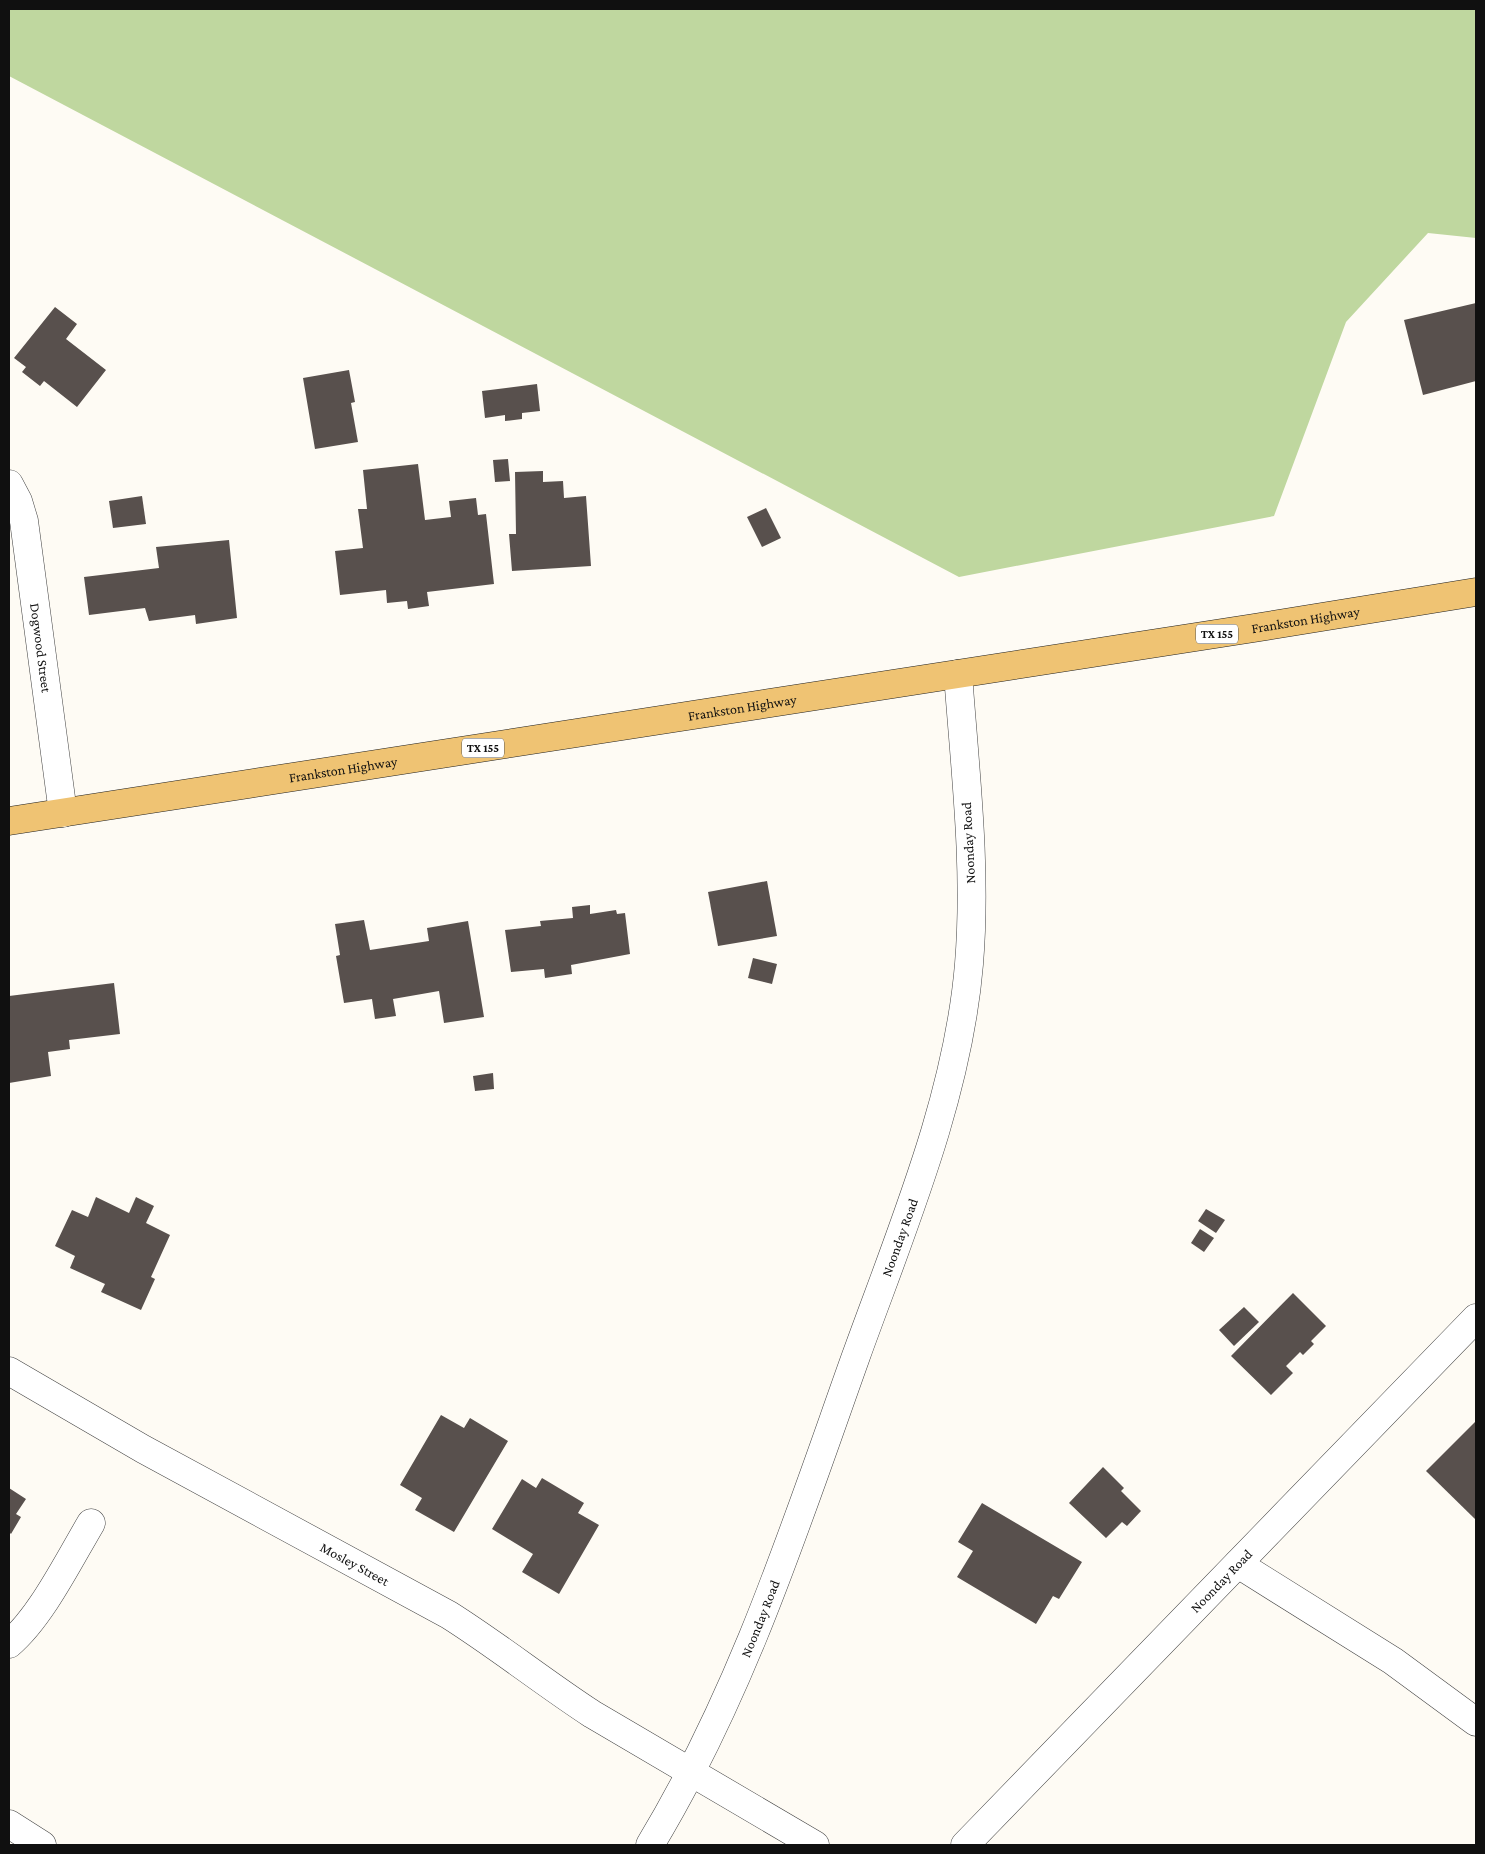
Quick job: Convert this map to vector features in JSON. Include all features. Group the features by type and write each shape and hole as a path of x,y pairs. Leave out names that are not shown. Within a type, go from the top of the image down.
{"main road":[{"name":"Frankston Highway","path":"9,822 1476,592"}],"street":[{"name":"Dogwood Street","path":"9,484 18,501 24,520 63,813"},
{"name":"Noonday Road","path":"650,1845 691,1772 714,1726 768,1601 921,1175 951,1073 962,1018 969,965 971,920 971,858 958,674"},
{"name":"Noonday Road","path":"965,1845 1476,1318"},
{"name":"Mosley Street","path":"9,1371 143,1449 449,1615 557,1691 691,1772"},
{"path":"9,1644 22,1633 44,1601 91,1524"},
{"path":"1238,1564 1393,1660 1476,1722"},
{"path":"691,1772 815,1845"},
{"path":"9,1824 42,1845"}],"green space":[{"path":"9,9 1476,9 1476,238 1428,233 1346,322 1274,516 959,577 9,76"}],"building":[{"path":"1476,303 1476,381 1423,395 1404,320"},
{"path":"55,307 77,324 66,339 106,370 77,407 44,381 40,386 22,372 26,367 14,358"},
{"path":"349,370 355,402 351,403 358,442 315,449 303,378"},
{"path":"537,384 540,411 522,413 522,419 505,421 505,415 485,418 482,391"},
{"path":"508,459 510,481 495,482 493,460"},
{"path":"418,464 425,520 451,517 449,501 476,498 478,515 486,514 494,584 427,592 429,606 408,609 407,601 387,603 386,590 340,595 335,551 363,548 358,509 367,509 363,470"},
{"path":"543,471 543,482 563,481 564,498 586,496 591,566 512,571 509,534 516,534 515,472"},
{"path":"142,496 146,524 113,528 109,501"},
{"path":"766,508 781,538 762,547 747,517"},
{"path":"229,540 237,618 196,624 195,615 149,621 145,608 89,615 84,577 159,568 156,547"},
{"path":"767,881 777,936 718,946 708,892"},
{"path":"590,905 590,914 616,910 617,914 625,913 630,954 571,965 572,974 545,978 544,969 511,972 505,930 541,926 540,921 573,918 572,907"},
{"path":"364,920 370,950 429,941 427,928 468,921 484,1017 444,1023 439,991 393,999 396,1016 375,1019 372,999 344,1003 336,956 340,955 335,924"},
{"path":"753,958 777,964 772,984 748,978"},
{"path":"114,983 120,1034 69,1040 70,1049 48,1052 51,1076 9,1083 9,996"},
{"path":"493,1073 494,1089 475,1091 473,1076"},
{"path":"96,1197 129,1213 136,1197 154,1206 146,1223 170,1235 151,1277 155,1279 141,1310 101,1292 105,1284 70,1268 75,1256 55,1246 72,1210 88,1217"},
{"path":"1206,1209 1225,1220 1216,1233 1198,1221"},
{"path":"1200,1229 1214,1238 1204,1252 1191,1243"},
{"path":"1293,1293 1326,1326 1311,1341 1314,1344 1303,1355 1300,1352 1286,1366 1293,1373 1271,1395 1231,1356"},
{"path":"1244,1307 1259,1322 1234,1346 1219,1330"},
{"path":"441,1415 464,1428 470,1418 508,1441 454,1532 415,1510 422,1498 400,1485"},
{"path":"1476,1421 1476,1520 1426,1471"},
{"path":"1103,1467 1124,1488 1121,1491 1141,1511 1127,1526 1122,1522 1106,1538 1069,1503"},
{"path":"542,1478 584,1503 578,1513 599,1525 559,1594 522,1572 533,1554 492,1529 522,1479 536,1488"},
{"path":"9,1488 26,1499 16,1514 21,1517 11,1534 9,1532"},
{"path":"982,1503 1082,1562 1059,1599 1053,1596 1036,1624 957,1577 973,1551 958,1542"}]}
